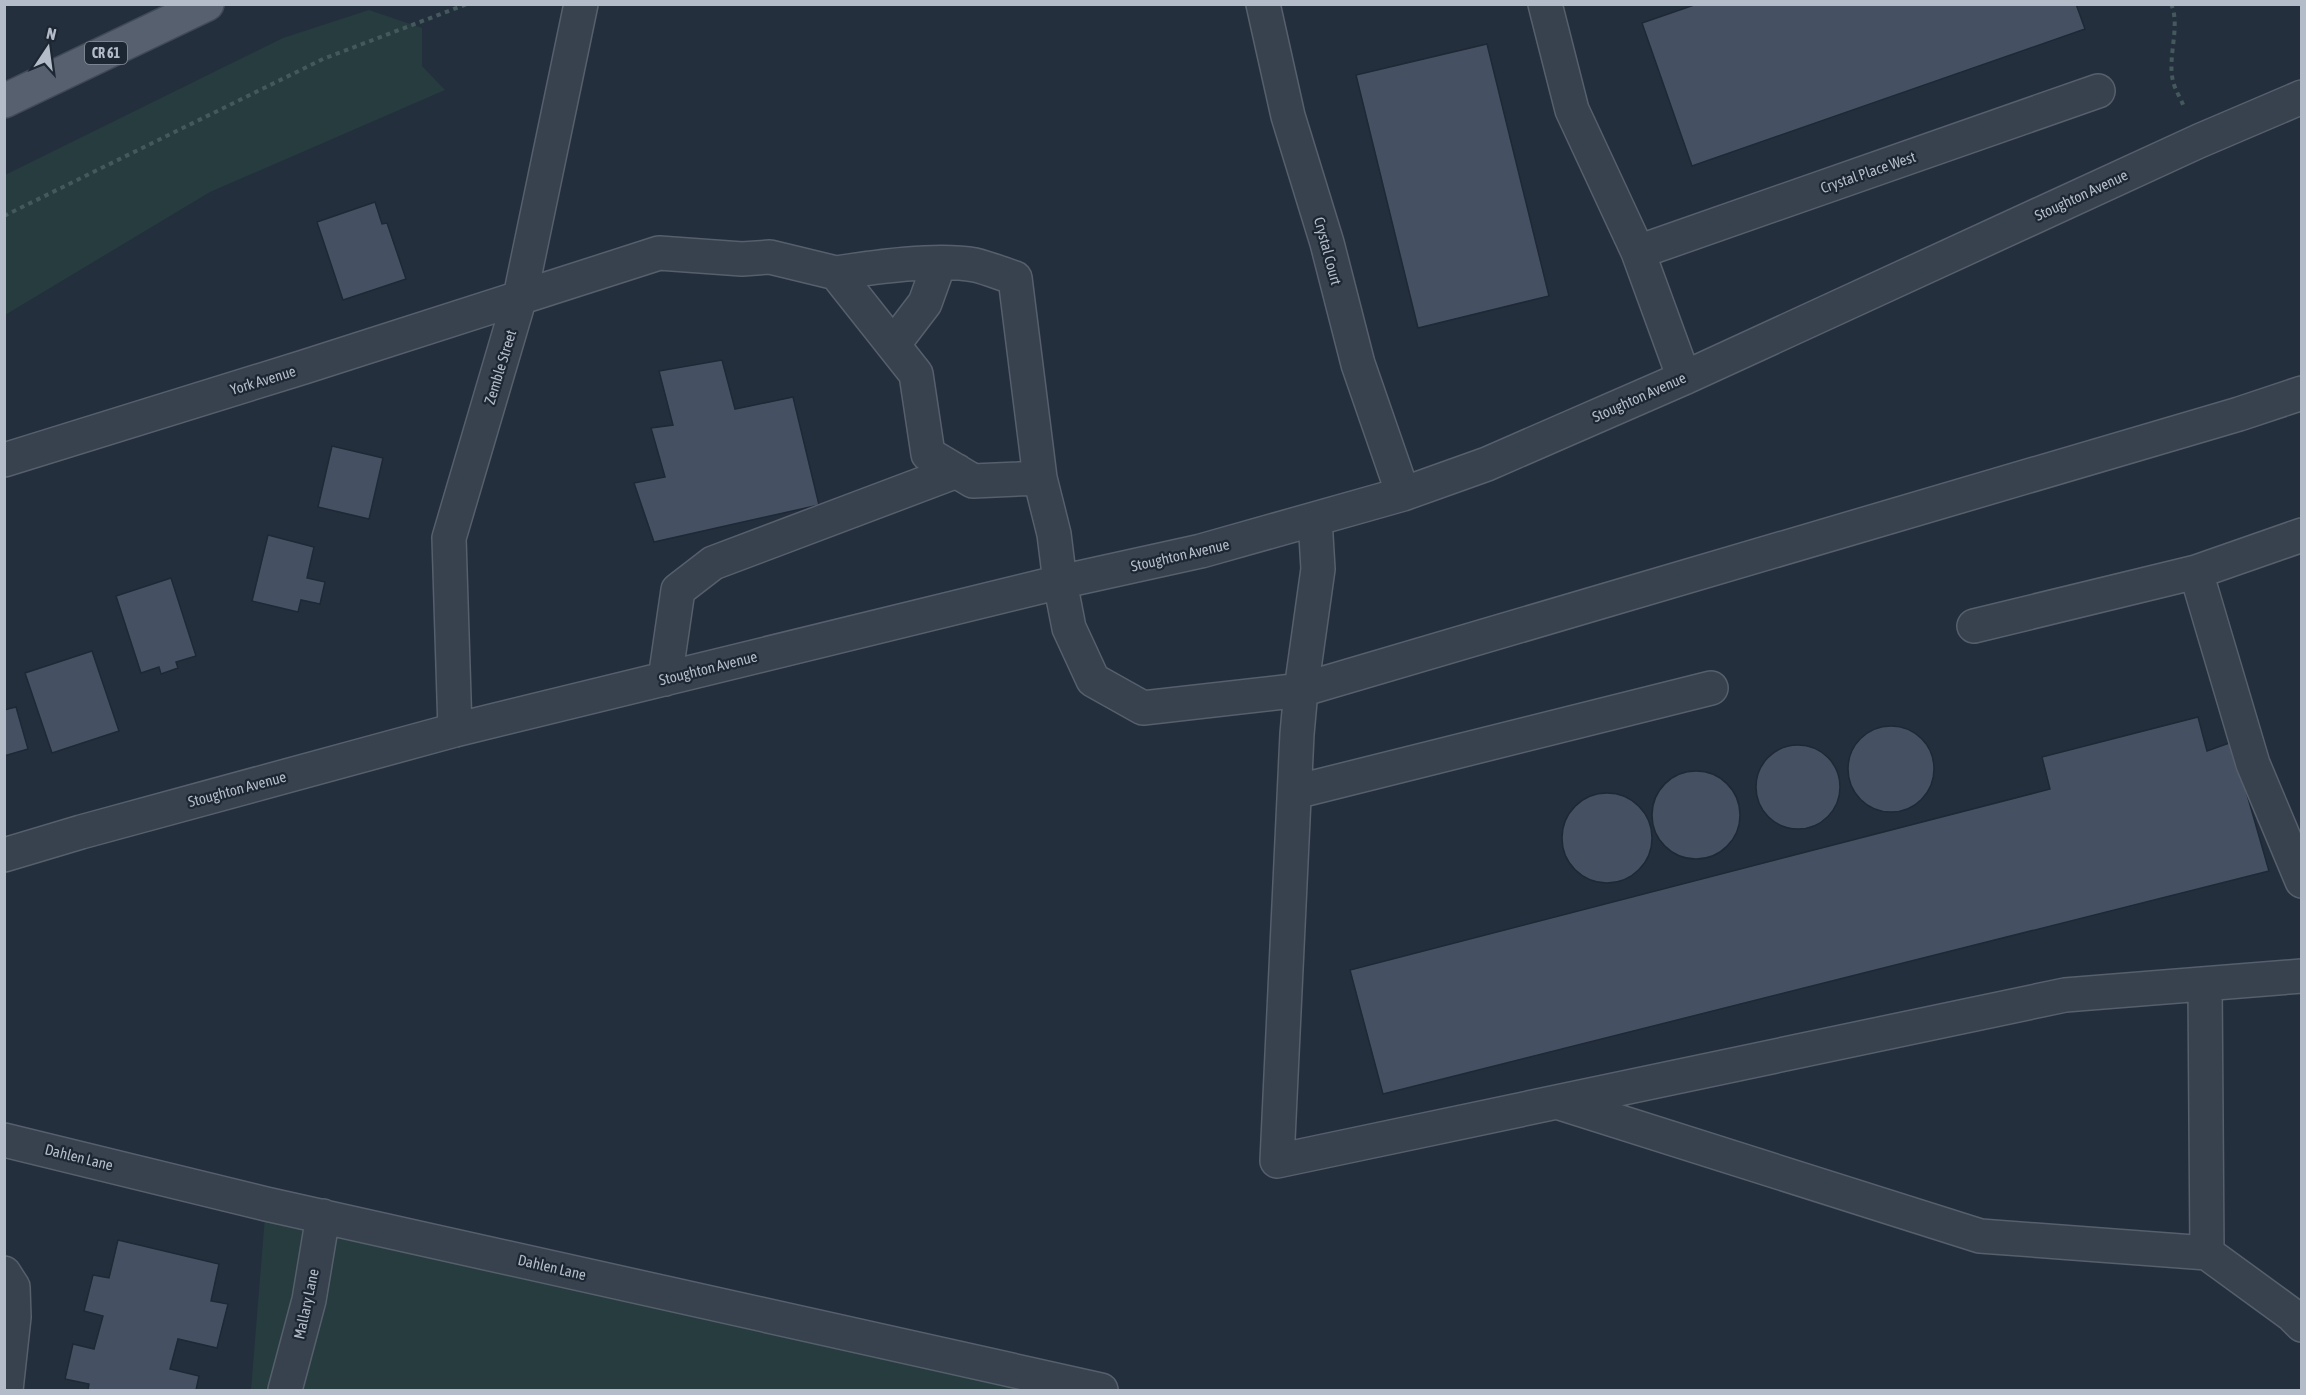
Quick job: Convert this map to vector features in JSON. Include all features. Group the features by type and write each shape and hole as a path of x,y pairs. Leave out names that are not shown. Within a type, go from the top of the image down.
{"main road":[{"name":"CR 61","path":"4,101 207,4"}],"street":[{"name":"Zemble Street","path":"454,730 449,538 520,297 581,4"},
{"name":"Crystal Court","path":"1263,4 1288,116 1327,243 1358,364 1403,494"},
{"path":"1545,4 1572,110 1638,252 1684,378"},
{"name":"Crystal Place West","path":"1638,252 2098,92"},
{"name":"Stoughton Avenue","path":"4,855 454,730 1060,582 1201,551 1403,494 1487,464 1684,378 2199,141 2301,97"},
{"name":"York Avenue","path":"4,460 659,253 742,259 770,257 836,273"},
{"path":"893,345 925,303 939,264"},
{"path":"1040,478 973,481 928,454 916,374 836,273 882,266 975,265 1015,278 1040,478 1054,534 1069,628 1094,681 1143,708 1301,690 2227,417 2301,393"},
{"path":"665,679 678,590 713,563 957,471"},
{"path":"1315,519 1318,569 1301,690 1277,1161 2065,995 2301,976"},
{"path":"1974,626 2196,572 2301,535"},
{"path":"2196,572 2253,764 2301,881"},
{"path":"1295,792 1711,688"},
{"path":"2205,984 2207,1253"},
{"path":"1558,1102 1980,1236 2207,1253 2298,1318"},
{"name":"Dahlen Lane","path":"4,1140 266,1204 1101,1390"},
{"name":"Mallary Lane","path":"285,1390 309,1300 323,1216"},
{"path":"4,1273 13,1287 14,1317 6,1390"}],"path":[{"path":"4,216 323,59 467,4"},
{"path":"2171,4 2175,12 2172,48 2173,80 2199,141"}],"green space":[{"path":"369,10 422,28 422,66 445,90 210,192 5,315 5,175 283,38"},
{"path":"266,1204 1033,1390 251,1390"}],"building":[{"path":"1697,4 2076,4 2085,29 1692,166 1642,23"},
{"path":"1487,44 1549,296 1418,328 1356,75"},
{"path":"375,202 382,224 387,223 406,279 343,300 317,222"},
{"path":"722,360 735,409 793,397 819,505 654,542 634,483 665,477 651,428 673,425 659,371"},
{"path":"332,446 383,458 369,519 318,507"},
{"path":"268,535 314,547 307,578 325,582 320,604 301,600 298,612 252,601"},
{"path":"171,578 196,656 176,662 178,668 161,674 159,667 141,673 116,596"},
{"path":"92,651 119,731 52,753 25,673"},
{"path":"16,707 28,749 4,756 4,710"},
{"path":"2198,717 2207,751 2232,742 2269,871 1383,1094 1350,970 2050,789 2042,757"},
{"path":"1883,726 1899,726 1922,738 1931,752 1934,769 1931,786 1922,800 1899,812 1883,812 1867,805 1855,793 1848,777 1848,761 1855,745 1867,733"},
{"path":"1798,745 1814,748 1828,757 1837,771 1840,787 1837,803 1828,817 1814,826 1798,829 1782,826 1768,817 1759,803 1756,787 1759,771 1768,757 1782,748"},
{"path":"1696,771 1713,775 1727,784 1736,798 1740,815 1736,832 1727,846 1713,855 1696,859 1679,855 1665,846 1656,832 1652,815 1656,798 1665,784 1679,775"},
{"path":"1607,793 1624,797 1639,806 1648,821 1652,838 1648,855 1639,870 1624,879 1607,883 1590,879 1575,870 1566,855 1562,838 1566,821 1575,806 1590,797"},
{"path":"118,1240 219,1264 211,1301 228,1304 217,1348 178,1339 170,1369 199,1376 196,1390 88,1390 89,1384 65,1379 73,1344 94,1349 103,1316 84,1311 93,1275 109,1278"}]}
